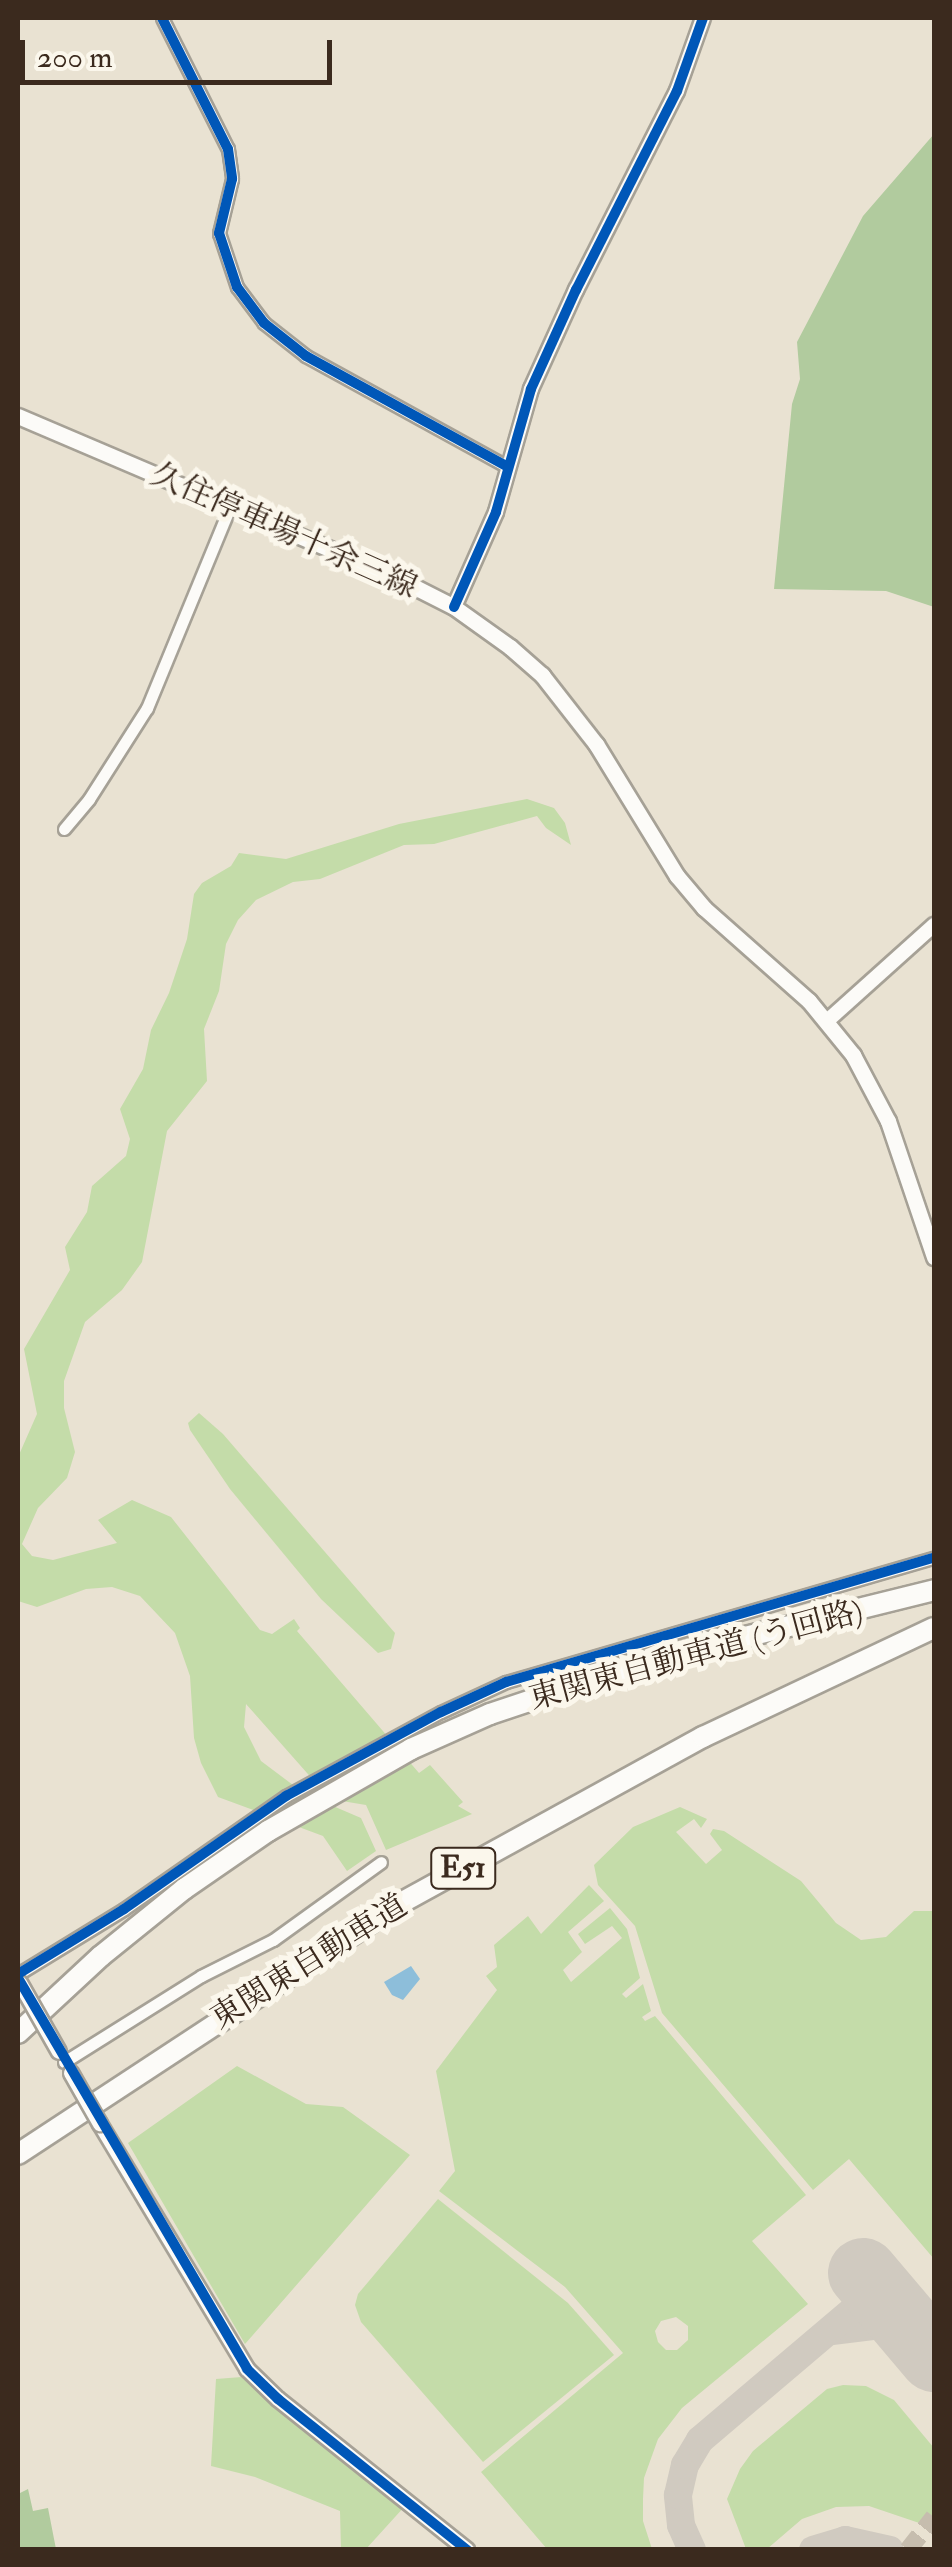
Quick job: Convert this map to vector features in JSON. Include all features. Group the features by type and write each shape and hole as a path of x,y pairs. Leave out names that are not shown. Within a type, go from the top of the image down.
{"highway":[{"name":"東関東自動車道 (う回路)","path":"18,2033 101,1956 184,1890 268,1830 411,1749 505,1708 648,1661 934,1590"},
{"name":"東関東自動車道","path":"18,2154 299,1966 448,1876 703,1738 934,1628"}],"main road":[{"name":"久住停車場十余三線","path":"18,416 393,576 454,607 542,675 596,744 677,876 704,908 773,966 827,1021 853,1055 882,1108 934,1258"}],"street":[{"path":"162,18 228,149 232,179 218,234 237,287 264,323 306,356 508,467"},
{"path":"454,607 496,512 530,389 677,92 703,18"},
{"path":"64,829 89,799 147,708 230,507"},
{"path":"827,1021 934,926"},
{"path":"467,2550 287,2407 247,2369 100,2124 18,1978 286,1796 441,1712 506,1682 934,1558"},
{"path":"64,2062 201,1976 273,1940 381,1862"}],"green space":[{"path":"934,134 934,607 886,591 774,589 792,404 800,379 797,342 863,216"},
{"path":"527,799 554,808 565,823 571,845 546,828 537,816 434,844 404,845 320,879 293,882 256,900 238,920 226,944 219,991 204,1029 207,1081 167,1131 142,1262 122,1290 85,1322 64,1381 64,1408 75,1452 67,1478 38,1508 22,1544 32,1556 53,1560 117,1543 98,1520 132,1500 171,1517 260,1630 272,1634 294,1619 300,1628 297,1631 419,1773 430,1765 463,1802 458,1806 472,1814 386,1850 366,1805 330,1799 246,1704 244,1727 261,1761 305,1794 361,1818 376,1851 347,1871 323,1836 218,1797 194,1738 190,1676 175,1633 140,1596 112,1587 86,1589 37,1607 18,1601 18,1457 37,1414 24,1349 70,1270 65,1247 87,1212 92,1186 126,1156 130,1139 120,1109 143,1069 151,1030 169,993 187,939 194,894 202,883 231,866 239,853 286,859 399,824"},
{"path":"199,1413 223,1434 395,1633 391,1649 378,1653 321,1599 230,1489 190,1430 188,1423"},
{"path":"680,1807 707,1819 701,1828 694,1819 676,1832 706,1864 722,1850 710,1834 713,1829 724,1831 801,1881 836,1923 861,1940 886,1937 914,1911 934,1911 934,2259 849,2159 813,2190 662,2013 635,1926 598,1885 594,1865 633,1827"},
{"path":"589,1885 604,1901 568,1932 582,1952 563,1970 571,1982 622,1938 612,1926 585,1944 578,1934 610,1908 627,1929 640,1978 622,1994 626,1998 643,1984 651,2011 642,2017 645,2021 655,2016 806,2195 752,2241 808,2304 682,2408 658,2439 644,2478 643,2521 652,2549 547,2549 481,2472 623,2353 565,2287 439,2191 455,2171 436,2071 497,1990 486,1976 497,1967 494,1945 528,1916 541,1934","holes":["676,2317 688,2326 688,2340 677,2350 666,2350 658,2342 655,2331 661,2321"]},
{"path":"237,2066 306,2104 343,2107 410,2155 245,2344 128,2143"},
{"path":"438,2199 568,2303 614,2355 483,2462 361,2322 355,2305 358,2294"},
{"path":"242,2377 405,2506 366,2549 341,2549 340,2511 255,2477 211,2466 216,2379"},
{"path":"866,2386 894,2400 934,2448 934,2528 869,2506 836,2507 802,2519 767,2549 746,2549 727,2499 740,2469 753,2451 827,2389"},
{"path":"28,2489 33,2511 48,2508 56,2549 18,2549 18,2494"}],"water":[{"path":"411,1966 420,1979 403,2000 392,1995 384,1982"}],"taxiway":[{"path":"692,2550 681,2525 678,2495 685,2465 700,2440 877,2290"},
{"path":"832,2331 881,2325 924,2345"},
{"path":"813,2550 845,2540 890,2550"}],"runway":[{"path":"863,2273 934,2357"}],"tunnel":[{"path":"908,2550 934,2517"}],"cycle path":[{"path":"162,18 228,149 232,179 219,233 237,287 264,323 306,356 508,467"},
{"path":"454,607 496,512 531,389 576,290 677,91 703,18"},
{"path":"18,1974 124,1909 286,1796 441,1712 506,1682 934,1558"},
{"path":"18,1978 247,2369 278,2399 467,2550"}]}
